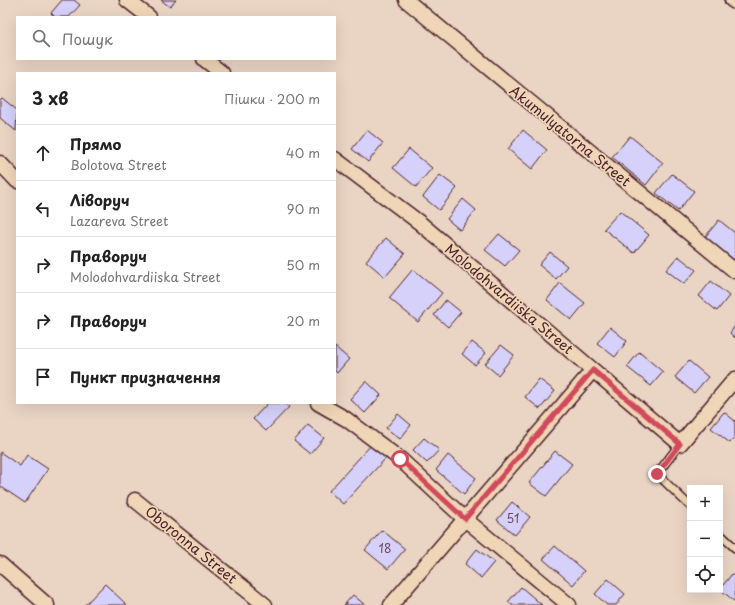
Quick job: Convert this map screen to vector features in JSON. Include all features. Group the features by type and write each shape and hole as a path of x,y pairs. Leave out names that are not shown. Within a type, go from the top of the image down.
{"street":[{"path":"128,0 149,16"},
{"name":"Akumulyatorna Street","path":"406,0 735,271"},
{"path":"205,60 221,72"},
{"name":"Molodohvardiiska Street","path":"336,160 420,223 680,444"},
{"path":"0,164 16,180"},
{"path":"391,605 593,370"},
{"path":"680,444 735,379"},
{"path":"320,404 346,419 400,459 465,519 569,605"},
{"name":"Oboronna Street","path":"135,500 265,605"},
{"path":"0,564 47,605"}],"lane":[{"path":"680,444 657,474 687,503"},
{"path":"723,537 735,548"}],"building":[{"path":"62,0 74,0 80,5 70,16 54,16 51,13"},
{"path":"161,0 176,0 170,7"},
{"path":"2,98 16,109 16,131 0,118 0,100"},
{"path":"367,130 383,143 368,162 352,149"},
{"path":"523,130 547,150 532,169 508,149"},
{"path":"630,136 663,163 646,185 612,157"},
{"path":"409,149 432,168 416,187 393,168"},
{"path":"672,174 694,191 678,211 656,193"},
{"path":"440,175 457,188 439,210 423,197"},
{"path":"463,199 476,210 460,230 447,219"},
{"path":"620,211 649,235 634,253 604,229"},
{"path":"719,220 735,233 735,262 705,237"},
{"path":"499,234 519,250 505,266 485,250"},
{"path":"386,238 405,254 385,277 366,261"},
{"path":"550,252 567,266 556,279 539,265"},
{"path":"678,256 696,270 684,284 666,270"},
{"path":"413,269 442,293 418,322 389,298"},
{"path":"711,281 729,296 717,311 699,296"},
{"path":"560,283 585,303 571,320 547,300"},
{"path":"446,300 461,312 448,327 434,315"},
{"path":"735,326 735,338 730,333"},
{"path":"610,327 627,341 615,357 597,343"},
{"path":"472,342 486,353 475,365 462,354"},
{"path":"501,345 514,355 498,375 485,364"},
{"path":"336,348 349,359 337,373 336,372"},
{"path":"639,352 663,372 651,386 627,367"},
{"path":"689,361 708,377 694,393 675,377"},
{"path":"539,379 555,391 540,409 525,397"},
{"path":"366,381 381,395 365,413 350,399"},
{"path":"267,404 285,404 289,407 266,431 253,419"},
{"path":"724,412 735,421 735,437 730,443 711,428"},
{"path":"398,414 411,425 400,439 386,428"},
{"path":"308,425 324,438 310,454 294,441"},
{"path":"424,438 439,450 427,463 413,450"},
{"path":"372,444 386,458 343,504 329,491"},
{"path":"555,451 572,464 546,496 529,483"},
{"path":"0,452 20,466 27,455 48,469 25,503 0,486"},
{"path":"448,455 476,478 464,494 436,470"},
{"path":"512,502 530,517 515,535 497,520"},
{"path":"382,530 405,549 388,569 365,550"},
{"path":"555,546 584,571 573,585 543,559"},
{"path":"477,549 494,562 481,578 465,564"},
{"path":"732,574 735,576 735,602 723,592 723,585"},
{"path":"608,579 625,594 616,605 607,605 595,594"},
{"path":"105,584 127,605 85,605"},
{"path":"521,587 542,605 512,605 508,602"},
{"path":"353,595 365,605 344,605"}],"route":[{"path":"400,459 465,519 593,370 680,444 657,474"}]}
